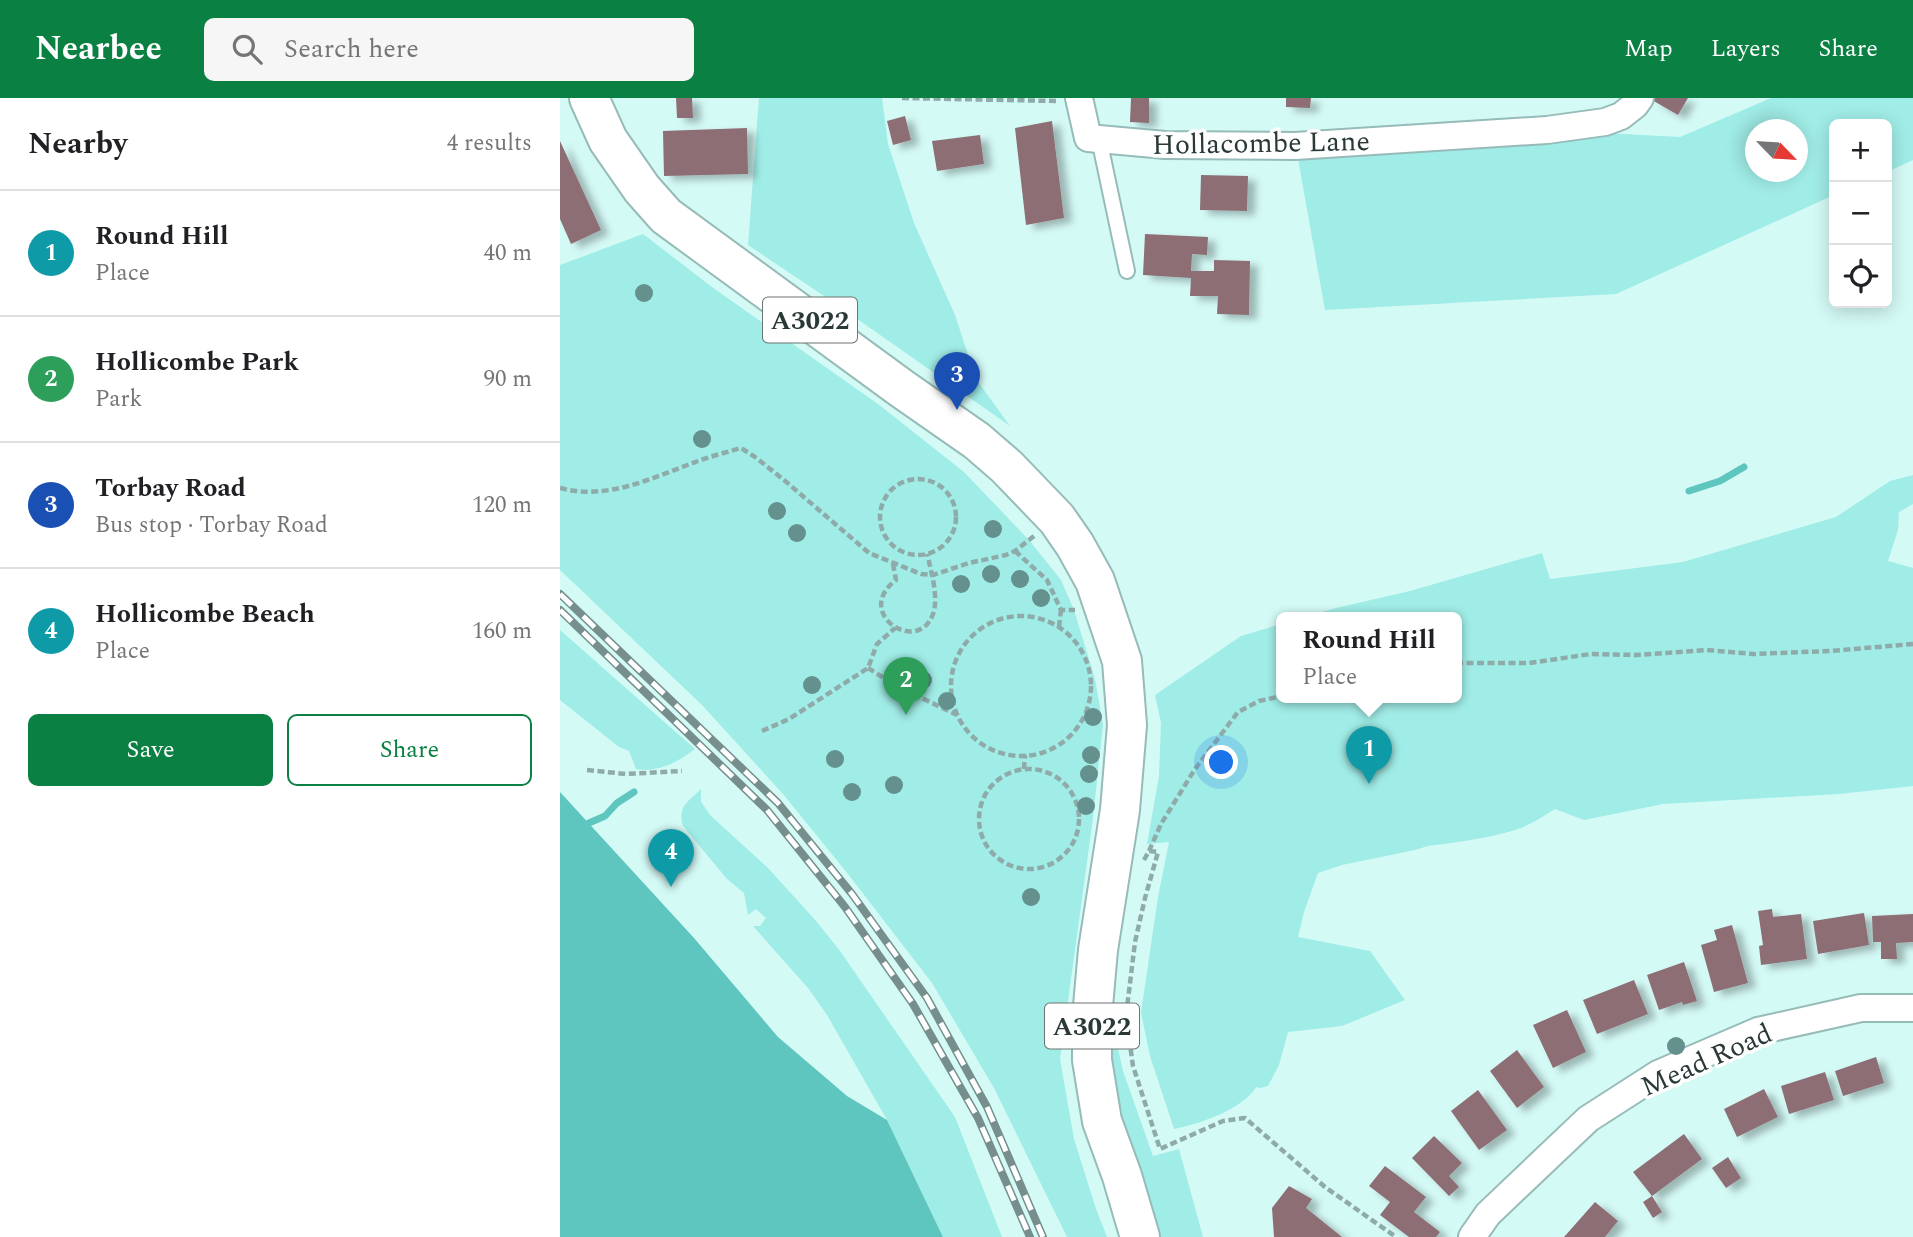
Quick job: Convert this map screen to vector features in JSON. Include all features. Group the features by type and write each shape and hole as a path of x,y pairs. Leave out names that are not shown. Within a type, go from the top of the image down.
{"main road":[{"name":"A3022","path":"589,98 608,140 642,189 666,216 977,441 1007,467 1057,519 1096,581 1122,661 1128,725 1121,810 1098,950 1092,1017 1093,1060 1102,1121 1140,1237"}],"street":[{"name":"Hollacombe Lane","path":"1099,139 1164,145 1295,146 1547,130 1605,122 1621,116 1640,98"},
{"path":"1079,100 1088,138 1099,139"},
{"name":"Mead Road","path":"1472,1237 1488,1214 1588,1119 1658,1074 1758,1031 1861,1008 1913,1008"}],"lane":[{"path":"1099,139 1127,271"}],"path":[{"path":"902,98 1079,100"},
{"path":"560,488 574,492 608,491 741,448 774,472 869,553 893,564 921,574 933,575 1006,555"},
{"path":"926,479 948,492 954,503 957,516 949,541 927,554 914,555 902,551 891,544 884,533 881,509 892,489 902,482 926,479"},
{"path":"1015,551 1047,580 1061,610 1059,627"},
{"path":"893,564 896,580 883,594 882,611 886,620 895,628 913,631 922,628 929,621 935,606 933,575 927,554"},
{"path":"1061,610 1073,610"},
{"path":"1017,616 1039,618 1059,627 1073,639 1084,654 1090,671 1088,708 1080,724 1068,738 1036,755 1012,755 990,749 971,735 958,715 952,694 953,671 961,650 976,633 995,621 1017,616"},
{"path":"762,731 789,719 868,668 877,644 895,628"},
{"path":"1462,663 1529,663 1591,654 1636,655 1707,650 1753,654 1913,644"},
{"path":"868,668 897,686 958,715"},
{"path":"1140,868 1161,824 1195,769 1238,712 1276,698"},
{"path":"1024,769 1025,755"},
{"path":"1024,769 1041,771 1056,777 1068,788 1076,803 1079,820 1076,836 1068,851 1056,862 1040,868 1024,869 1008,865 994,856 984,843 979,827 979,811 985,796 995,783 1008,774 1024,769"},
{"path":"587,770 626,774 682,771"},
{"path":"1150,851 1158,852 1135,942 1126,1016 1133,1066 1160,1149 1223,1121 1245,1118 1325,1187 1396,1237"}],"shaded area":[{"path":"759,98 882,98 888,144 914,223 955,315 976,379 1010,426 748,245"},
{"path":"1771,98 1913,98 1913,160 1892,170 1892,119 1829,119 1829,197 1616,294 1325,310 1298,159 1604,133 1680,137"},
{"path":"643,234 712,287 878,404 964,472 1029,540 1061,580 1074,610 1095,679 1103,725 1060,1059 1074,1139 1107,1237 1067,1237 994,1088 932,983 783,794 702,705 560,570 560,265"},
{"path":"1913,475 1913,504 1899,512 1898,530 1888,561 1913,568 1913,786 1839,794 1663,804 1584,820 1555,809 1530,824 1510,831 1428,846 1318,873 1298,937 1370,951 1405,1000 1342,1026 1288,1032 1279,1065 1268,1086 1256,1087 1241,1103 1219,1115 1174,1129 1150,1056 1141,1013 1169,842 1147,844 1159,776 1161,723 1155,695 1241,636 1276,626 1276,703 1462,703 1462,612 1322,612 1410,591 1542,553 1550,579 1683,562 1836,517 1890,481"},
{"path":"560,630 695,749 667,765 636,769 629,751 619,747 560,700"},
{"path":"701,789 701,802 711,816 768,868 840,951 955,1117 1002,1237 943,1237 887,1120 827,1015 808,988 753,926 760,926 766,918 756,909 748,915 744,893 727,879 683,826 683,809"},
{"path":"560,792 694,938 778,1037 847,1096 887,1120 943,1237 560,1237"},
{"path":"1110,1013 1123,1071 1153,1156 1179,1149 1203,1237 1159,1237 1115,1096"}],"building":[{"path":"676,98 692,98 693,118 677,118"},
{"path":"1131,98 1149,98 1149,123 1130,122"},
{"path":"1286,98 1311,98 1310,108 1286,107"},
{"path":"1688,98 1678,115 1652,100"},
{"path":"905,116 911,140 893,145 887,121"},
{"path":"1052,121 1064,218 1026,225 1015,128"},
{"path":"747,128 748,174 664,176 663,131"},
{"path":"980,135 984,164 937,171 932,141"},
{"path":"560,141 601,230 571,244 560,219"},
{"path":"1201,175 1248,176 1247,211 1200,210"},
{"path":"1145,234 1208,237 1207,255 1192,254 1191,271 1214,271 1214,260 1250,261 1249,315 1217,314 1218,296 1190,296 1191,278 1143,275"},
{"path":"1772,909 1773,917 1801,914 1807,959 1761,965 1759,946 1763,945 1758,911"},
{"path":"1864,913 1869,945 1818,954 1813,921"},
{"path":"1913,914 1913,942 1896,943 1897,959 1881,959 1881,942 1873,942 1872,916"},
{"path":"1732,925 1748,983 1714,992 1701,945 1717,940 1714,930"},
{"path":"1684,962 1697,1001 1683,1005 1682,1002 1659,1010 1647,975"},
{"path":"1634,980 1648,1014 1597,1034 1583,1000"},
{"path":"1567,1010 1586,1052 1553,1068 1533,1025"},
{"path":"1517,1050 1544,1087 1517,1108 1490,1071"},
{"path":"1876,1057 1884,1083 1843,1096 1835,1071"},
{"path":"1825,1072 1834,1100 1789,1114 1781,1086"},
{"path":"1764,1089 1778,1117 1737,1137 1724,1109"},
{"path":"1478,1090 1507,1130 1479,1150 1451,1111"},
{"path":"1684,1134 1702,1159 1652,1196 1633,1172"},
{"path":"1434,1136 1462,1163 1449,1176 1459,1187 1449,1196 1412,1158"},
{"path":"1728,1157 1741,1178 1726,1188 1712,1168"},
{"path":"1385,1166 1426,1197 1414,1212 1440,1232 1436,1237 1409,1237 1380,1215 1390,1202 1369,1186"},
{"path":"1289,1186 1312,1199 1306,1208 1342,1237 1274,1237 1272,1208"},
{"path":"1652,1196 1662,1212 1653,1218 1643,1202"},
{"path":"1595,1202 1618,1221 1605,1237 1564,1237"}],"waterway":[{"path":"1689,491 1720,481 1744,467"},
{"path":"582,826 605,816 617,803 634,792"}],"railway":[{"path":"560,594 778,803 852,894 927,998 987,1107 1043,1237"},
{"path":"560,610 767,810 845,907 913,1004 978,1118 1030,1237"}],"place":[{"name":"Torbay Road","path":"957,410"},
{"name":"Hollicombe Park","path":"906,715"},
{"name":"Round Hill","path":"1369,784"},
{"name":"Hollicombe Beach","path":"671,887"}]}
